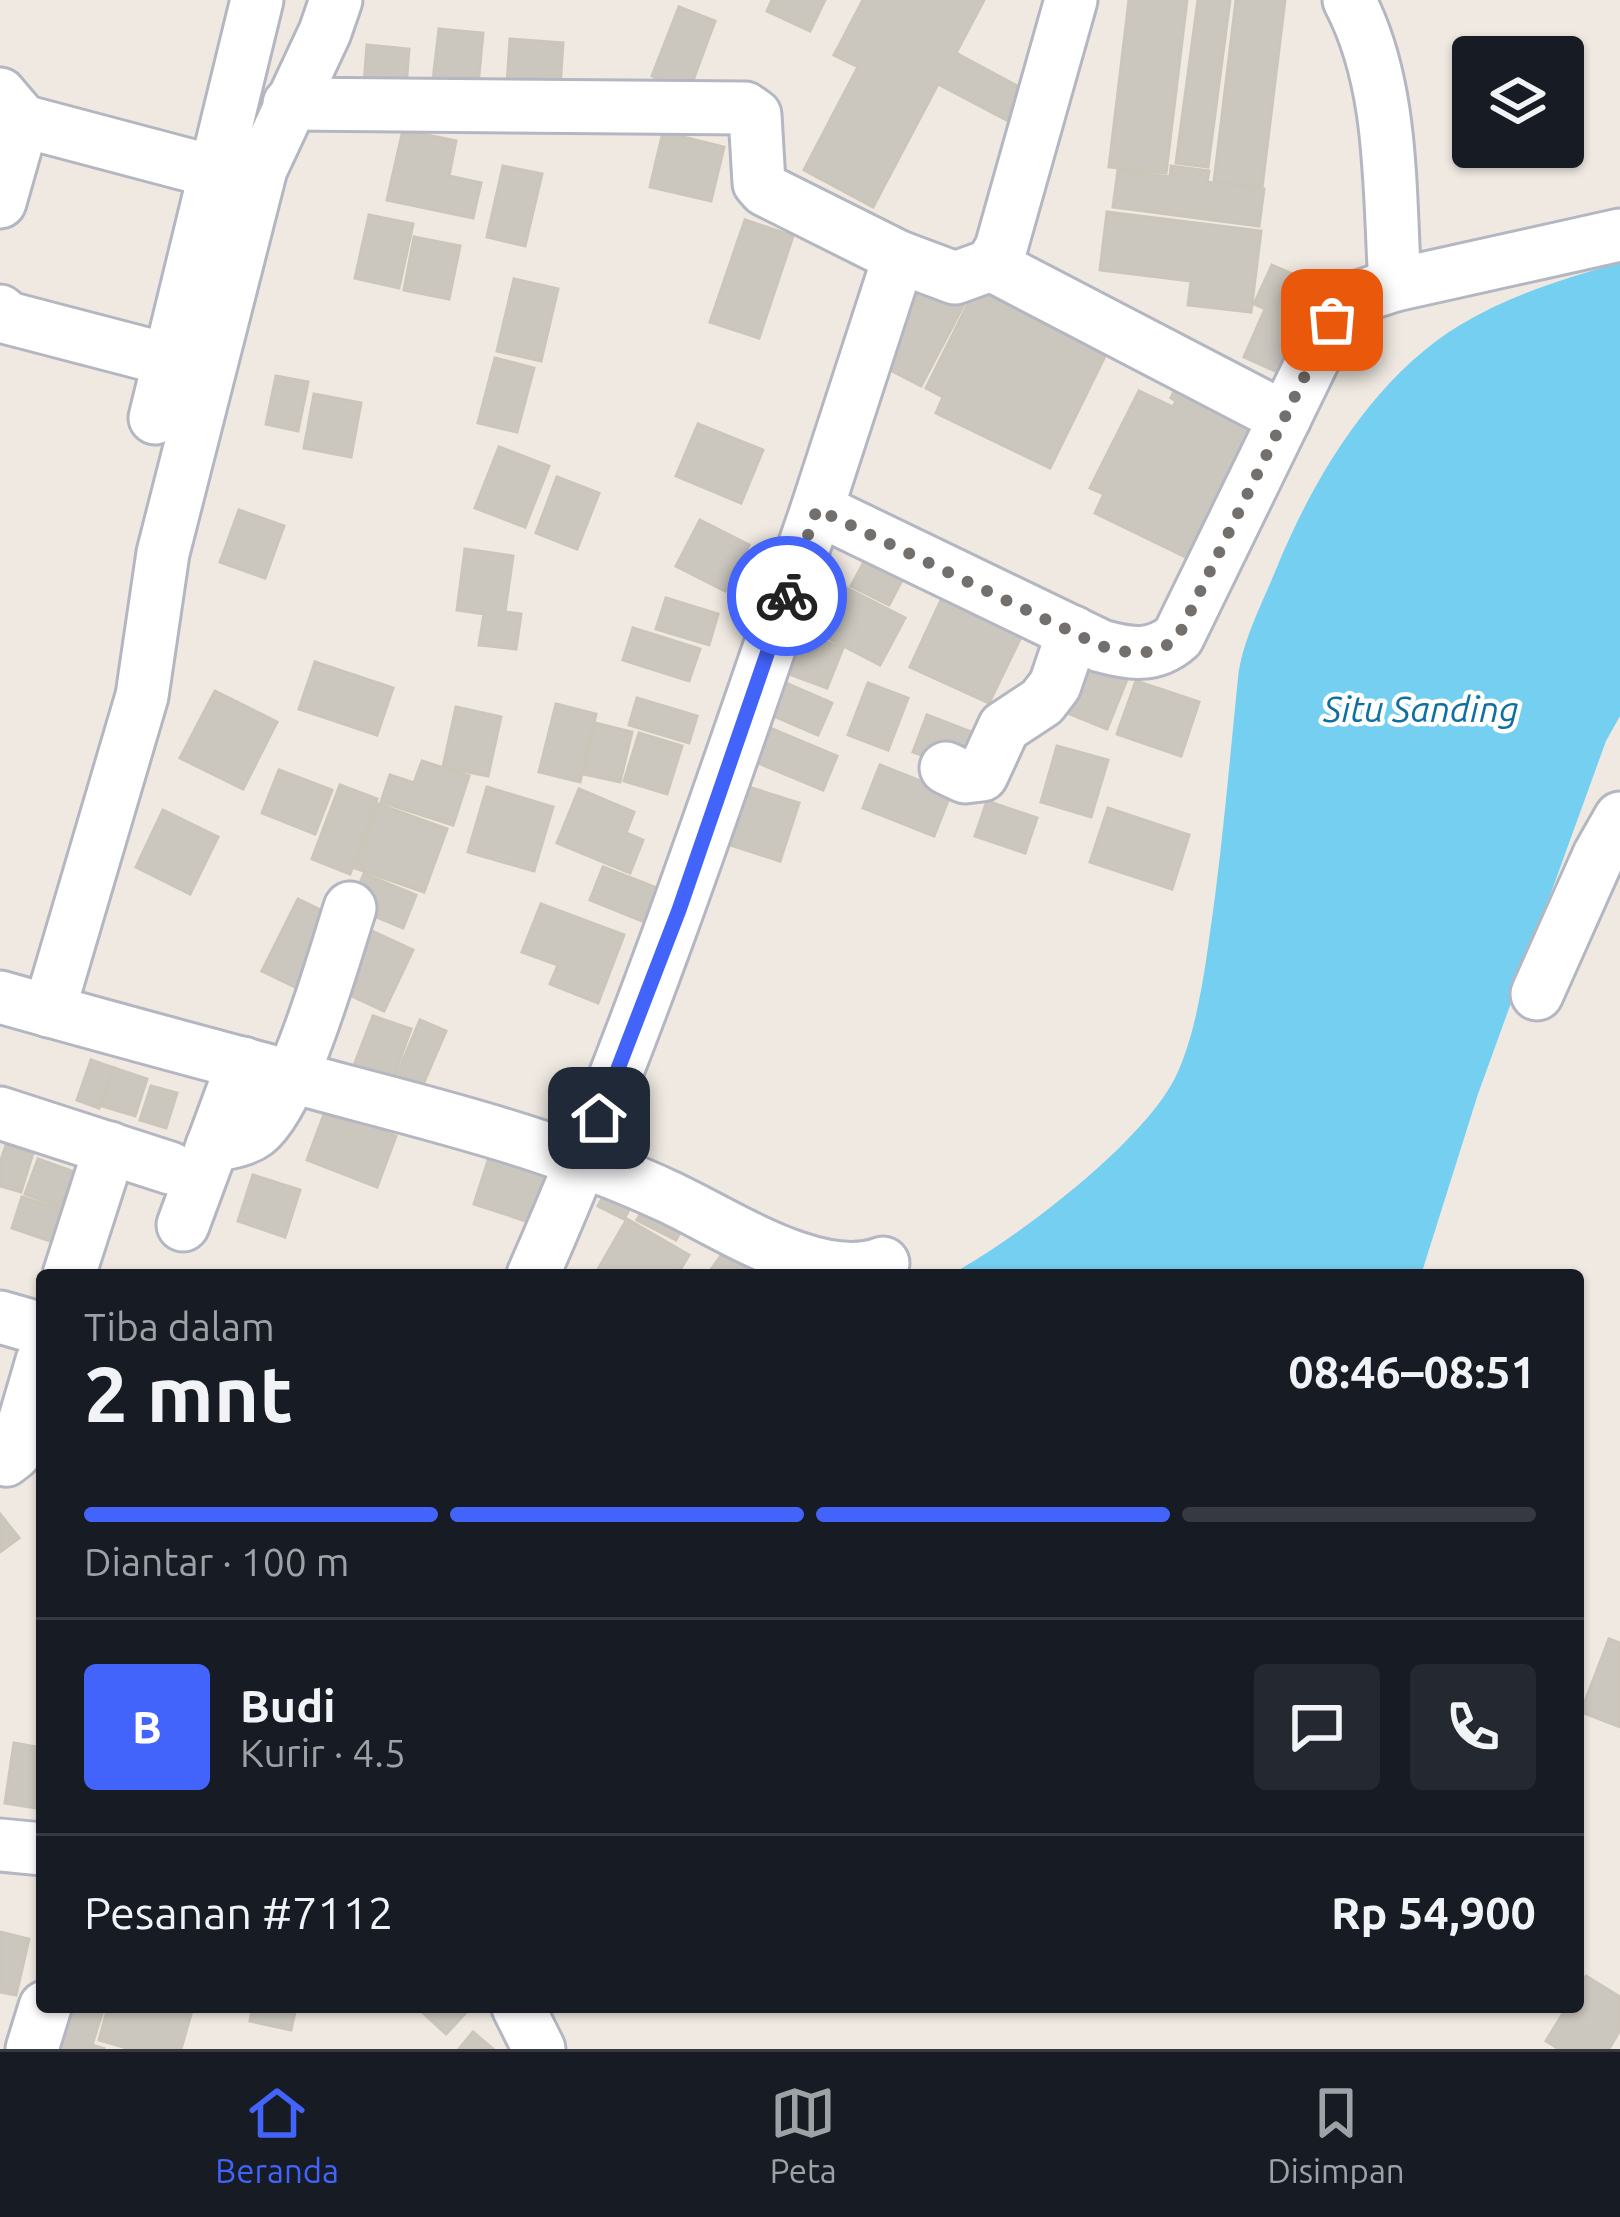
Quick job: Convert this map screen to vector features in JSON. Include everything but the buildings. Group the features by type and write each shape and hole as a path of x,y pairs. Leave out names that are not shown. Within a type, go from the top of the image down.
{"street":[{"path":"155,418 255,0"},
{"path":"49,1011 137,714 163,553 261,169 326,32 336,0"},
{"path":"290,104 745,108 755,116 759,183 765,190 898,257 955,278 991,265 1001,248 1071,0"},
{"path":"1349,0 1372,55 1380,91 1395,285"},
{"path":"0,202 8,110 214,172"},
{"path":"817,509 1101,646 1135,654 1167,646 1178,637 1332,320 1358,297 1395,285 1620,235"},
{"path":"536,1269 584,1160 679,910 898,257"},
{"path":"991,265 1285,418"},
{"path":"0,311 8,318 169,360"},
{"path":"946,768 965,777 982,775 1004,727 1042,702 1055,686 1073,632"},
{"path":"1537,994 1620,818"},
{"path":"0,1113 110,1148 191,1157 260,1130 266,1070 311,1031 350,908"},
{"path":"0,997 473,1125 584,1160 819,1269"},
{"path":"71,1269 110,1148"},
{"path":"183,1225 191,1157"},
{"path":"845,1269 883,1263"},
{"path":"0,1317 36,1327"},
{"path":"0,1458 6,1460 15,1453 36,1381"},
{"path":"0,1845 36,1848"},
{"path":"32,2049 43,2013"},
{"path":"521,2013 539,2049"}],"water":[{"name":"Situ Sanding","path":"1620,263 1620,716 1606,741 1478,1094 1423,1269 960,1269 1008,1239 1105,1161 1157,1106 1181,1065 1204,975 1244,650 1292,533 1328,465 1374,401 1429,347 1498,305"}],"way so far":[{"path":"787,596 817,509 1101,646 1135,654 1167,646 1178,637 1332,320"}],"route":[{"path":"599,1118 679,910 787,596"}]}
